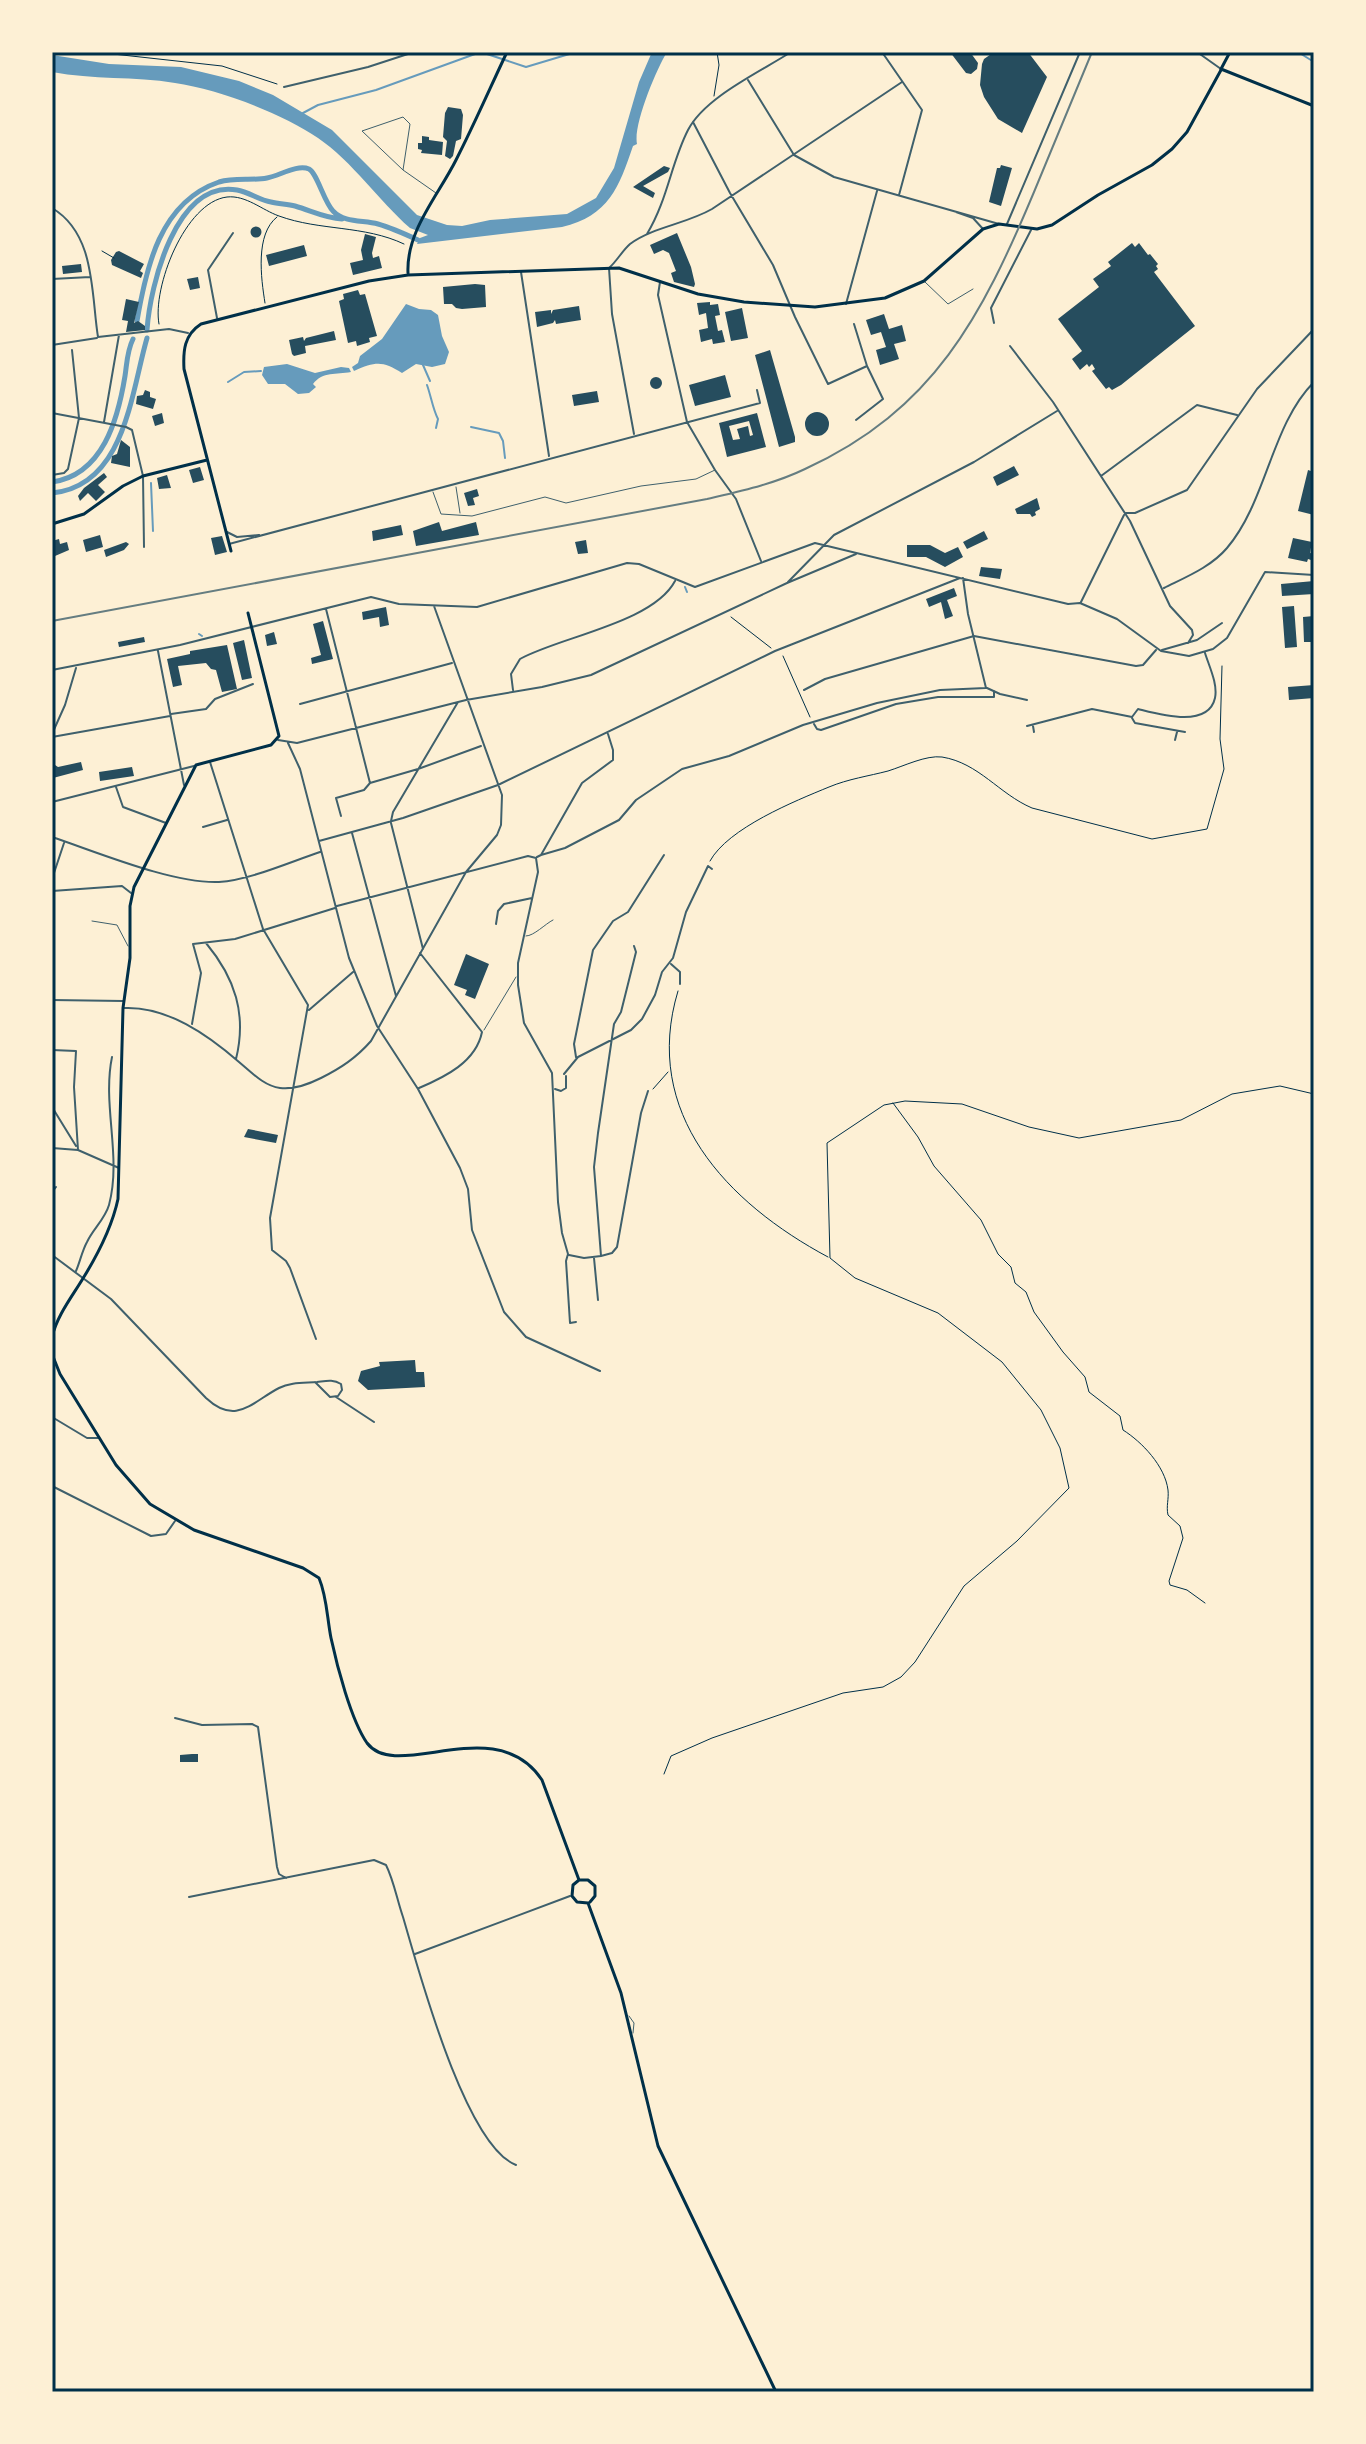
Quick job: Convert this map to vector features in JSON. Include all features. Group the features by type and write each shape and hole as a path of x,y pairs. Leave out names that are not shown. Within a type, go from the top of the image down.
{"main road":[{"path":"408,275 411,245 430,204 455,162 507,52"},
{"path":"231,551 184,369 183,351 190,334 201,324 392,276 408,275 609,268 625,269 722,299 790,306 846,304 885,298 924,281 983,229 1007,224 1039,229 1056,223 1168,153 1189,129 1230,52"},
{"path":"1221,69 1314,106"},
{"path":"52,524 84,514 123,486 143,476 207,460"},
{"path":"52,1337 114,1213 120,1168 123,1008 132,894 196,765 262,748 278,740 278,728 248,613"},
{"path":"52,1354 60,1374 116,1465 139,1494 175,1521 303,1568 319,1578 337,1662 359,1728 368,1744 378,1752 393,1756 476,1747 517,1757 542,1780 579,1880"},
{"path":"579,1880 588,1880 595,1886 595,1896 588,1903 577,1902 572,1896 573,1885 579,1880"},
{"path":"588,1903 626,2012 661,2154 776,2392"}],"street":[{"path":"284,87 368,67 414,52"},
{"path":"646,235 663,203 693,122 712,102 791,52"},
{"path":"882,52 922,110 899,195"},
{"path":"1007,224 1080,52"},
{"path":"1197,52 1221,69"},
{"path":"748,80 794,155 828,175 999,224"},
{"path":"634,436 612,314 609,268 626,247 646,235 694,218 733,196 902,82"},
{"path":"693,122 773,265 828,384 867,366"},
{"path":"846,304 877,190"},
{"path":"52,208 79,237 91,277 98,337"},
{"path":"955,211 973,218 983,229"},
{"path":"994,323 991,308 1032,228"},
{"path":"217,319 208,270 233,233"},
{"path":"521,271 550,458"},
{"path":"52,279 91,277"},
{"path":"660,282 659,303 687,422 736,499 762,562"},
{"path":"854,324 867,366 883,399 856,420"},
{"path":"52,345 160,330 175,329 190,334"},
{"path":"1125,513 1135,513 1183,493 1267,377 1314,329"},
{"path":"104,422 119,334"},
{"path":"52,475 66,472 79,418 71,342"},
{"path":"1010,346 1058,410 1125,513 1173,611 1192,630 1193,635 1188,643"},
{"path":"1163,589 1211,563 1231,544 1265,478 1295,403 1314,382"},
{"path":"229,544 760,403 757,390"},
{"path":"1100,476 1197,405 1238,416"},
{"path":"787,583 834,535 974,462 1058,410"},
{"path":"52,413 110,423 132,431 143,476 144,547"},
{"path":"1080,603 1125,513"},
{"path":"226,532 237,537 261,535"},
{"path":"52,670 188,643 375,597 396,603 483,606 627,563 639,564 695,587 810,544 1068,604 1080,603 1117,619 1159,650 1184,656 1205,652 1232,633 1265,572 1314,575"},
{"path":"278,740 297,743 466,700 570,681 608,669 787,583 857,554"},
{"path":"962,578 986,688"},
{"path":"318,842 390,822 498,785 775,651 962,578"},
{"path":"513,691 511,674 520,659 635,614 664,594 676,580"},
{"path":"123,1008 140,1008 192,1025 270,1085 292,1088 319,1079 352,1061 371,1041 466,872 499,832 503,800 433,605"},
{"path":"325,608 370,783"},
{"path":"804,690 825,679 974,636 1136,666 1148,661 1159,650 1197,640 1222,623"},
{"path":"157,650 184,785"},
{"path":"1185,732 1135,723 1133,712 1138,709 1181,717 1198,715 1207,710 1215,694 1205,652"},
{"path":"300,704 453,663"},
{"path":"52,736 68,697 76,666"},
{"path":"52,736 206,709 215,699 253,684"},
{"path":"192,1025 201,973 193,944 235,939 407,887 565,848 619,820 636,800 682,769 729,756 813,723 919,693 986,688 1027,700"},
{"path":"813,723 821,730 896,704 938,697 994,697 994,691"},
{"path":"418,1089 467,1060 478,1046 482,1032 422,951 390,822 458,702"},
{"path":"1027,726 1092,709 1132,717"},
{"path":"1033,725 1034,732"},
{"path":"1175,740 1177,731"},
{"path":"541,855 582,783 613,760 607,733"},
{"path":"288,743 299,766 344,942 355,971 378,1028 418,1089 464,1179 468,1189 472,1230 504,1312 526,1337 600,1371"},
{"path":"341,816 336,798 364,790 370,783 483,746"},
{"path":"210,762 263,929 308,1005 270,1218 272,1250 290,1268 316,1339"},
{"path":"52,802 196,765"},
{"path":"115,786 123,807 166,823"},
{"path":"203,827 228,820"},
{"path":"352,833 396,997"},
{"path":"52,837 143,867 210,881 246,876 321,852"},
{"path":"52,879 65,841"},
{"path":"576,1059 574,1044 592,954 613,921 628,912 664,855"},
{"path":"535,857 538,872 517,975 524,1023 552,1073 559,1217 565,1249 575,1258 594,1258 612,1253 617,1247 648,1092"},
{"path":"564,1074 576,1059 635,1028 642,1019 655,995 662,972 670,963 686,912 708,866 712,869"},
{"path":"52,891 122,886 132,894"},
{"path":"496,924 498,911 504,904 532,898"},
{"path":"205,942 227,972 237,999 241,1023 236,1059"},
{"path":"601,1256 594,1167 611,1039 636,952 634,946"},
{"path":"670,963 680,972 680,984"},
{"path":"309,1011 355,971"},
{"path":"52,1000 124,1001"},
{"path":"52,1050 76,1051 74,1087 78,1150"},
{"path":"76,1272 86,1243 107,1210 113,1167 108,1073 112,1057"},
{"path":"552,1073 564,1074"},
{"path":"553,1089 561,1091 566,1088 568,1081 564,1074"},
{"path":"52,1107 78,1150"},
{"path":"52,1148 78,1150 120,1168"},
{"path":"52,1192 56,1187"},
{"path":"568,1254 570,1323 576,1322"},
{"path":"52,1255 111,1299 206,1398 220,1408 243,1410 281,1387 315,1382 339,1381 342,1390 336,1397"},
{"path":"594,1258 598,1300"},
{"path":"52,1316 58,1320"},
{"path":"315,1382 328,1395 374,1422"},
{"path":"52,1417 87,1438 99,1437"},
{"path":"52,1486 151,1536 166,1534 175,1521"},
{"path":"175,1718 196,1725 252,1724 258,1727 277,1867 279,1874 287,1878"},
{"path":"189,1897 374,1860 383,1863 389,1872 414,1954 467,2102 500,2155 516,2165"},
{"path":"414,1954 572,1896"}],"lane":[{"path":"403,170 410,124 403,117 362,131 403,170 436,193"},
{"path":"924,281 948,304 973,289"},
{"path":"433,489 440,514 472,516 545,497 566,503 641,486 696,479 715,470"},
{"path":"455,484 461,509 459,516"},
{"path":"524,935 529,937 553,920"},
{"path":"92,921 117,925 130,949"},
{"path":"482,1032 517,975"}],"path":[{"path":"95,52 222,66 284,87"},
{"path":"712,102 719,65 717,52"},
{"path":"160,330 158,305 176,248 201,211 219,199 233,197 280,216 369,231 411,245"},
{"path":"265,307 262,276 264,242 268,226 280,216"},
{"path":"102,251 114,258"},
{"path":"729,615 772,649"},
{"path":"782,654 813,723"},
{"path":"708,866 714,854 729,839 804,798 830,786 937,757 978,769 1018,802 1032,808 1152,839 1207,829 1224,769 1220,739 1222,666"},
{"path":"664,1774 671,1756 712,1738 843,1693 883,1687 901,1677 915,1662 964,1586 1017,1541 1069,1488 1060,1448 1041,1410 1002,1362 938,1313 855,1278 830,1258 798,1241 769,1221 723,1178 682,1118 670,1070 670,1019 680,984"},
{"path":"648,1092 670,1070"},
{"path":"830,1258 827,1143 884,1105 905,1101 962,1104 1029,1127 1079,1138 1181,1120 1232,1094 1280,1086 1314,1094"},
{"path":"893,1103 915,1132 934,1166 981,1220 998,1254 1011,1267 1014,1282 1026,1292 1034,1312 1085,1377 1089,1392 1120,1416 1123,1430 1161,1467 1168,1489 1168,1515 1180,1526 1183,1538 1170,1585 1187,1590 1205,1603"}],"water":[{"path":"652,52 667,52 642,111 637,144 633,146 617,187 601,207 578,222 562,227 417,244 420,238 428,235 410,228 331,148 286,120 249,103 192,86 52,72 52,55 109,64 181,67 239,81 273,95 332,130 417,215 447,225 462,226 490,220 567,214 596,198 614,168 639,82"},
{"path":"406,304 431,310 438,315 449,352 445,364 432,367 416,364 402,373 379,364 354,371 352,367 358,363 360,356 382,339"},
{"path":"287,364 315,373 341,367 349,368 351,372 321,377 309,393 298,394 285,384 268,384 262,375 264,367"}],"building":[{"path":"950,52 970,52 978,63 977,69 971,74 966,73"},
{"path":"994,52 1028,52 1047,77 1022,133 998,119 984,97 980,85 982,64"},
{"path":"448,107 461,109 463,115 461,139 456,141 450,159 445,156 447,141 443,137"},
{"path":"422,136 443,142 442,155 421,153 418,143 422,143"},
{"path":"1001,165 1012,168 1001,206 989,202 997,168"},
{"path":"664,166 670,168 668,172 643,186 655,193 653,198 633,187"},
{"path":"256,226 262,232 256,238 250,232"},
{"path":"677,233 691,267 694,287 674,282 671,273 676,271 669,253 663,250 654,254 650,245"},
{"path":"365,234 376,237 372,253 373,258 379,256 382,268 353,275 350,263 363,260 361,250"},
{"path":"1132,243 1135,247 1139,243 1158,264 1154,272 1195,326 1112,390 1109,387 1106,389 1092,371 1095,369 1092,364 1080,370 1072,359 1082,351 1058,319 1099,287 1093,279 1111,266 1108,262"},
{"path":"304,245 307,256 269,266 266,255"},
{"path":"119,251 144,264 140,271 143,273 141,278 112,265 111,260"},
{"path":"81,264 82,272 63,274 62,266"},
{"path":"198,277 200,288 190,290 187,279"},
{"path":"485,285 486,307 462,309 444,304 443,287"},
{"path":"358,290 360,295 365,294 377,336 357,346 356,341 348,343 339,301 344,299 343,294"},
{"path":"126,299 139,302 134,323 138,321 145,326 145,330 126,332 128,321 122,320"},
{"path":"710,302 710,305 718,304 720,315 715,316 718,331 722,330 725,342 713,344 712,339 701,342 699,330 708,328 706,313 699,315 697,303"},
{"path":"579,306 581,320 556,324 555,320 537,327 535,312 551,310 551,314 553,310"},
{"path":"742,308 748,338 731,341 725,312"},
{"path":"884,314 889,329 902,325 906,341 894,344 899,359 880,365 876,350 886,347 881,332 871,335 866,320"},
{"path":"334,331 336,340 305,346 306,353 292,354 289,340 303,337 304,341"},
{"path":"770,350 795,437 795,442 779,447 755,355"},
{"path":"725,375 731,397 695,406 689,385"},
{"path":"656,377 662,383 656,389 650,383"},
{"path":"145,390 156,399 153,409 136,404 137,396 143,395"},
{"path":"597,391 599,402 574,406 572,395"},
{"path":"817,412 826,415 829,424 826,433 817,436 808,433 805,424 808,415"},
{"path":"162,413 164,423 155,426 152,416"},
{"path":"757,413 766,447 727,457 719,423","holes":["749,421 753,435 750,436 748,426 737,429 740,439 733,440 729,426"]},
{"path":"121,440 130,447 130,467 111,463"},
{"path":"1014,466 1019,475 997,486 993,477"},
{"path":"200,467 204,480 193,483 189,470"},
{"path":"1308,470 1314,472 1314,515 1298,511"},
{"path":"104,473 107,477 98,485 105,492 96,501 88,493 80,501 78,496 84,488"},
{"path":"167,475 171,488 159,489 157,478"},
{"path":"477,489 479,496 473,498 475,505 468,506 464,493"},
{"path":"1037,498 1040,509 1035,512 1036,515 1017,514 1015,509"},
{"path":"439,522 442,531 476,522 479,535 416,546 413,531"},
{"path":"401,525 403,535 373,541 372,531"},
{"path":"984,531 988,539 967,549 963,542"},
{"path":"100,535 103,547 86,552 83,540"},
{"path":"222,536 227,552 215,555 211,538"},
{"path":"1293,538 1312,542 1310,553 1314,554 1314,561 1288,558"},
{"path":"59,539 60,544 67,542 69,550 55,556 52,554 52,541"},
{"path":"586,540 588,553 578,554 575,542"},
{"path":"126,542 129,544 124,550 106,557 104,550"},
{"path":"907,545 930,545 945,553 958,547 963,557 945,567 926,557 907,557"},
{"path":"981,567 1002,569 1000,579 979,576"},
{"path":"1314,581 1314,594 1282,596 1281,584"},
{"path":"954,588 957,596 947,600 953,616 945,619 941,602 929,607 926,599"},
{"path":"1294,606 1297,647 1285,648 1282,607"},
{"path":"386,607 389,625 380,627 379,617 363,620 362,612"},
{"path":"1314,616 1314,642 1304,642 1303,617"},
{"path":"323,621 333,659 312,664 311,658 321,655 313,624"},
{"path":"274,632 277,644 267,646 265,635"},
{"path":"144,637 145,642 119,647 118,642"},
{"path":"244,640 252,678 242,680 233,643"},
{"path":"227,645 237,689 222,692 216,670 206,663 178,666 182,685 173,687 167,659 190,654 190,651"},
{"path":"1314,685 1314,698 1289,700 1288,687"},
{"path":"81,762 83,770 53,778 52,763 58,767"},
{"path":"132,767 134,776 100,781 99,772"},
{"path":"466,954 489,964 475,999 465,995 467,990 454,985"},
{"path":"248,1129 278,1135 276,1143 244,1137"},
{"path":"415,1360 416,1372 424,1372 425,1387 368,1390 358,1381 361,1371 380,1366 379,1362"},
{"path":"198,1754 198,1762 180,1762 180,1755"}],"waterway":[{"path":"303,113 318,105 376,90 475,54 484,53 526,67 576,52"},
{"path":"1298,52 1314,62"},
{"path":"137,321 145,280 159,239 183,205 219,182 261,179 294,169 309,169 337,215 383,226 418,240"},
{"path":"147,330 154,288 170,239 198,201 216,191 237,190 267,201 342,219"},
{"path":"52,493 76,487 95,474 110,455 129,409 147,338"},
{"path":"52,482 84,469 105,442 118,410 133,339"},
{"path":"423,365 430,381"},
{"path":"228,382 244,372 261,371"},
{"path":"427,385 438,419 436,428"},
{"path":"471,427 499,433 505,458"},
{"path":"151,483 153,531"},
{"path":"685,587 687,592"}],"railway":[{"path":"52,621 707,499 781,479 850,445 888,418 920,388 973,319 1015,237 1092,52"}]}
